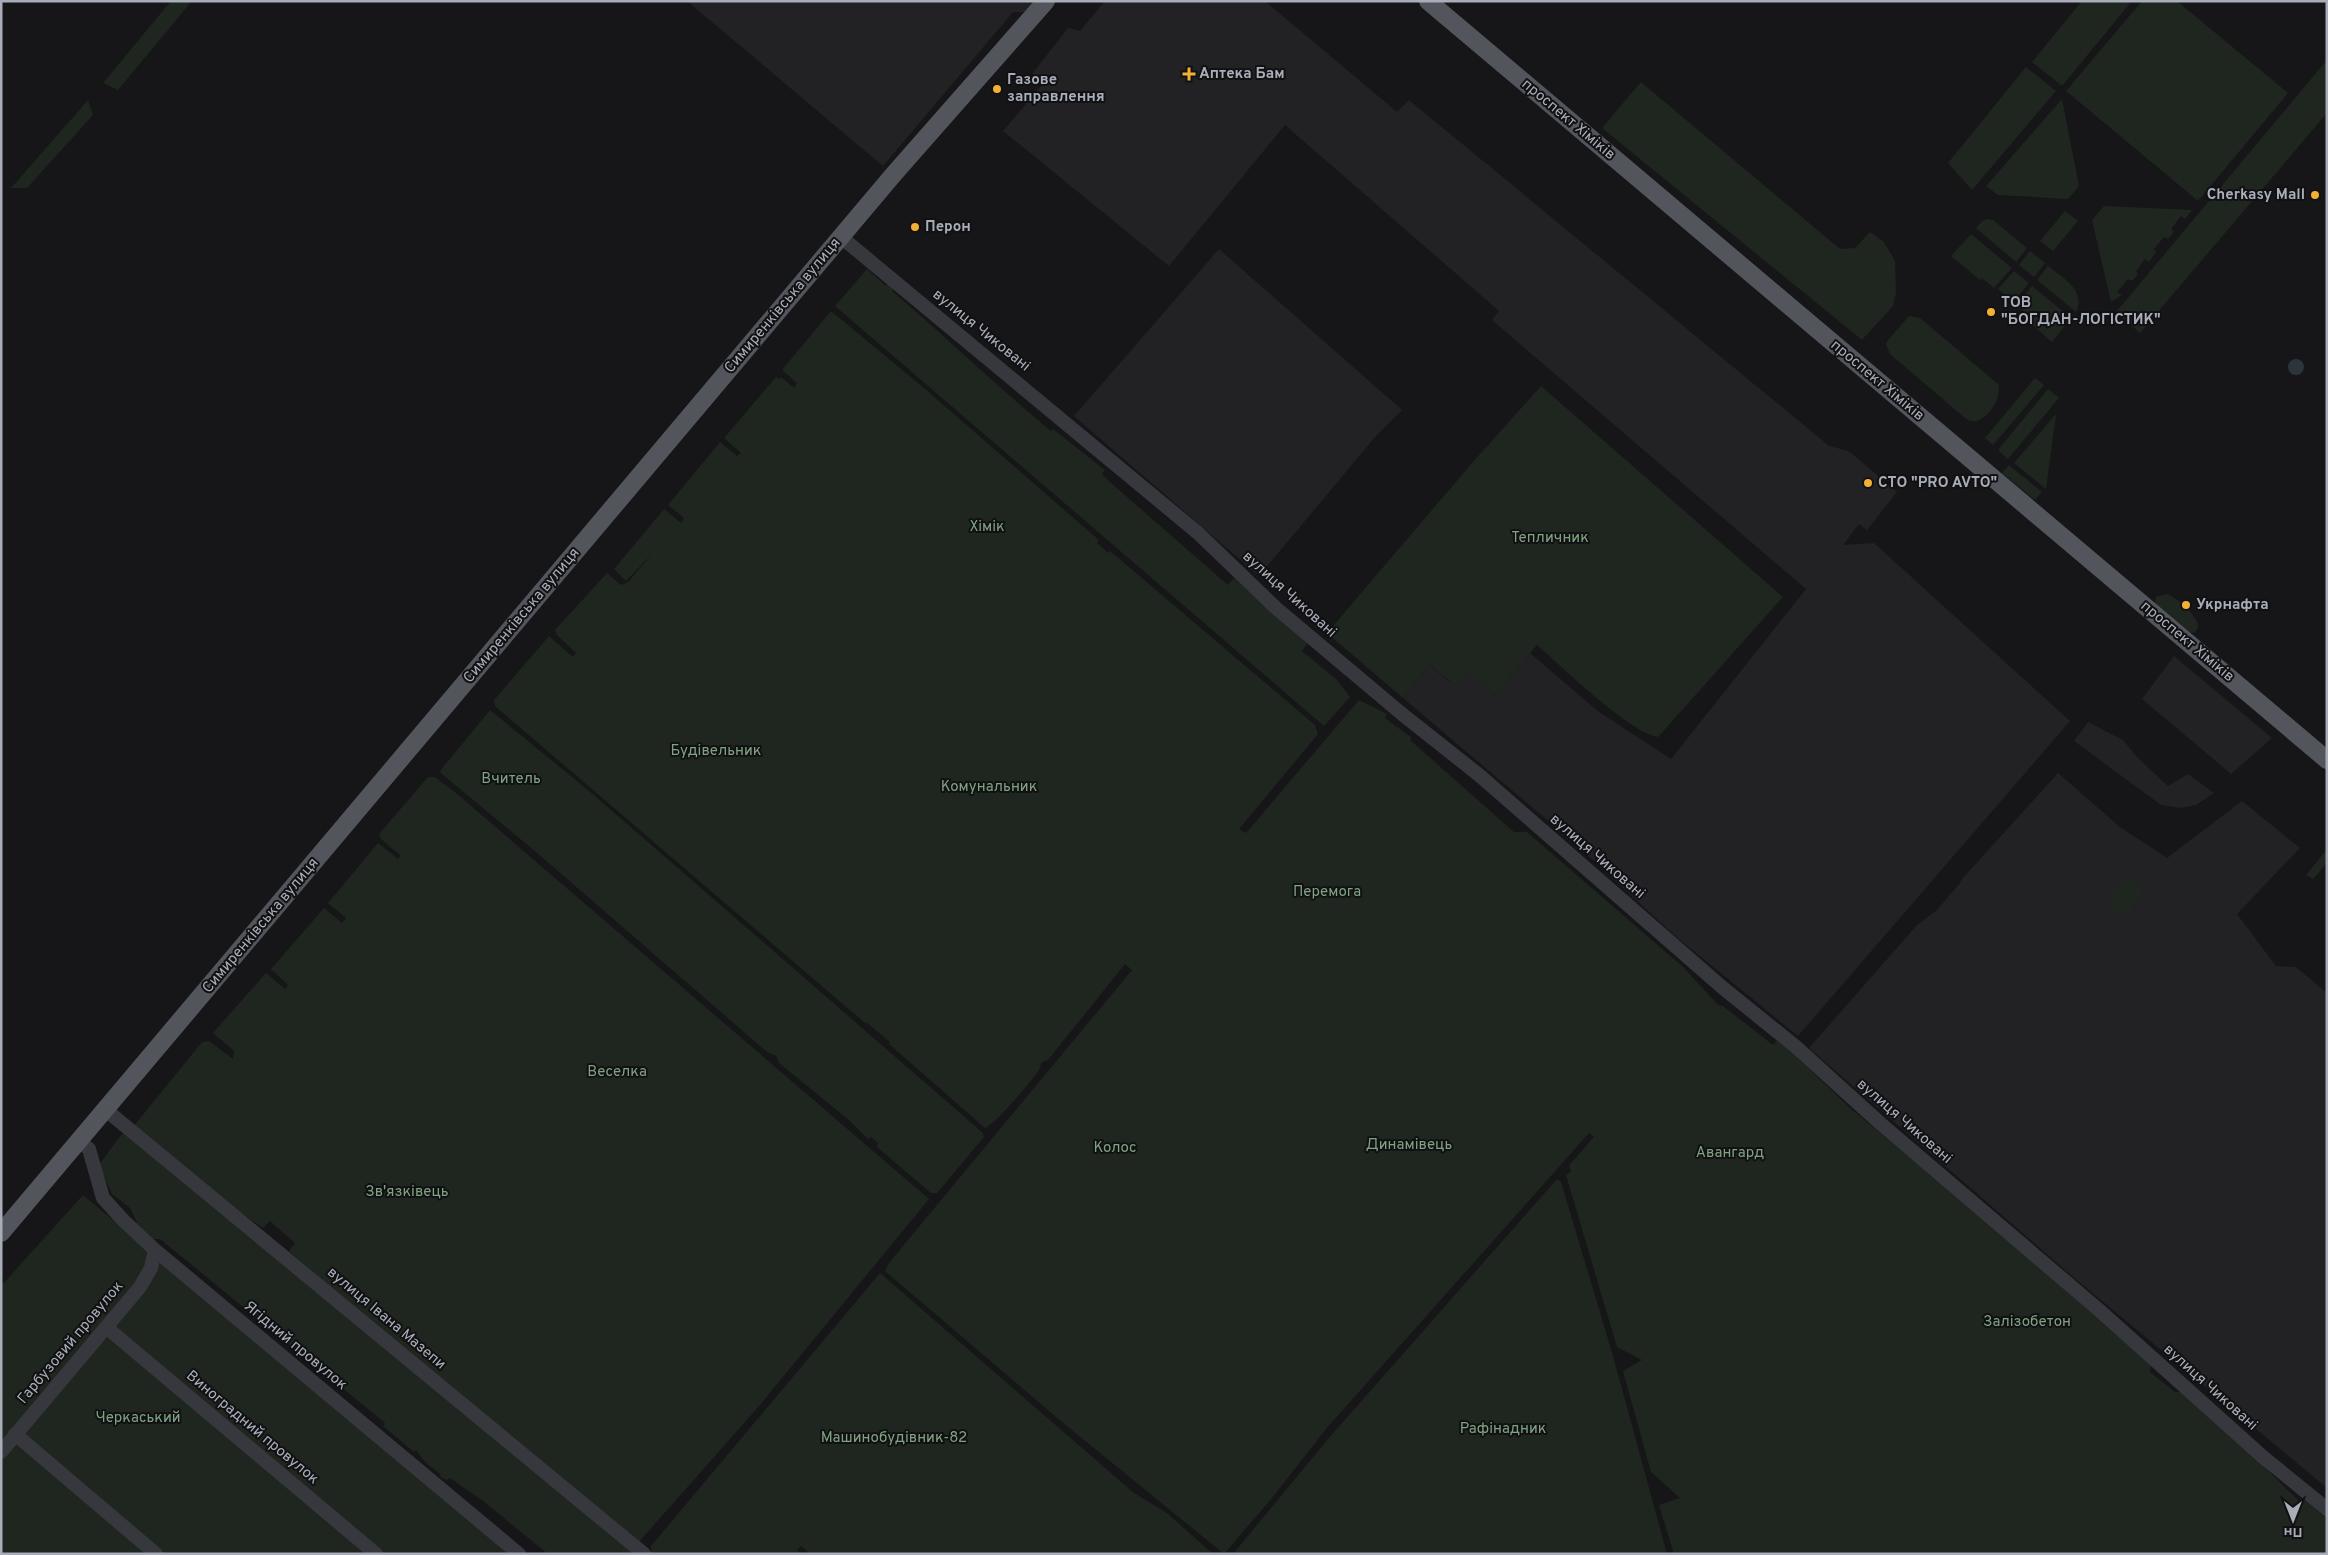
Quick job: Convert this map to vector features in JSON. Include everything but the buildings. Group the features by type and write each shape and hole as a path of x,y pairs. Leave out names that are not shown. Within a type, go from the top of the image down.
{"main road":[{"name":"Симиренківська вулиця","path":"1,1233 841,237 1046,1"},
{"name":"проспект Хіміків","path":"1428,1 2327,760"}],"street":[{"name":"вулиця Чиковані","path":"841,237 1198,533 1276,608 1395,708 1479,775 1723,988 1795,1046 1882,1124 2099,1310 2263,1458 2327,1509"},
{"name":"вулиця Івана Мазепи","path":"106,1110 644,1554"},
{"name":"Ягідний провулок","path":"79,1142 89,1149 103,1198 155,1250 520,1554"},
{"name":"Гарбузовий провулок","path":"1,1452 148,1274 155,1250"},
{"name":"Виноградний провулок","path":"106,1327 376,1554"},
{"path":"15,1434 156,1554"}],"shaded area":[{"path":"687,1 1035,1 1026,12 1013,12 883,166"},
{"path":"1105,1 1265,1 1397,112 1409,100 1828,445 1850,452 1897,492 1867,530 1859,524 1843,545 1874,543 2070,721 1798,1036 1674,935 1579,847 1403,698 1429,665 1450,682 1468,670 1495,695 1530,653 1599,712 1671,759 1806,589 1492,320 1499,311 1285,125 1169,266 1003,131 1042,85 1032,74 1068,28 1080,31"},
{"path":"1219,249 1402,410 1375,437 1259,576 1074,416"},
{"path":"2293,359 2299,359 2304,364 2302,373 2293,375 2288,370 2288,364"},
{"path":"2174,656 2272,738 2231,774 2142,699"},
{"path":"2088,722 2123,740 2137,757 2168,786 2188,774 2214,793 2196,805 2180,808 2161,805 2074,741"},
{"path":"2058,773 2120,827 2167,858 2242,801 2300,848 2237,914 2276,966 2296,967 2327,993 2327,1488 2072,1276 1809,1048 1917,925 1937,910 1962,879"}],"green space":[{"path":"171,1 192,1 118,90 103,83"},
{"path":"2082,1 2132,1 2062,86 2032,62"},
{"path":"2142,1 2177,1 2288,93 2198,201 2066,91"},
{"path":"2327,60 2327,113 2140,333 2116,312"},
{"path":"2026,67 2056,91 1972,190 1948,163"},
{"path":"1641,82 1840,249 1855,248 1870,232 1884,242 1895,261 1896,293 1893,306 1862,340 1602,128"},
{"path":"2062,99 2079,186 2068,199 1998,195 1986,186"},
{"path":"88,100 93,115 27,188 11,188"},
{"path":"2104,206 2192,210 2185,219 2181,216 2171,229 2174,232 2168,239 2164,237 2154,249 2156,252 2149,262 2145,259 2136,271 2138,274 2132,281 2128,279 2117,292 2122,295 2111,302 2092,220"},
{"path":"2065,211 2078,221 2053,251 2040,241"},
{"path":"1993,220 2027,248 2016,262 1976,228 1982,221"},
{"path":"1971,234 2012,268 1994,288 1982,278 1980,280 1951,256"},
{"path":"2030,251 2045,263 2034,277 2019,265"},
{"path":"2048,266 2066,280 2075,291 2078,297 2076,312 2037,280"},
{"path":"867,269 886,286 889,283 894,288 892,291 1030,414 1051,431 1053,429 1105,470 1102,474 1110,482 1228,585 1234,578 1308,643 1302,651 1336,679 1350,697 1324,726 835,306"},
{"path":"2014,271 2029,283 2013,302 1998,289"},
{"path":"2032,286 2071,318 2052,342 2024,318 2027,314 2016,305"},
{"path":"831,311 924,388 1099,540 1097,543 1108,553 1110,551 1315,725 1318,734 1239,829 1246,833 1359,700 1387,714 1385,718 1412,738 1410,740 1514,832 1527,832 1683,967 1718,1005 1723,1006 1773,1045 1778,1039 1850,1108 2002,1234 2151,1364 2150,1372 2175,1392 2182,1392 2230,1433 2301,1503 2305,1500 2321,1514 2327,1515 2327,1554 1674,1554 1659,1505 1680,1498 1651,1472 1623,1371 1642,1360 1617,1347 1566,1175 1571,1171 1569,1165 1594,1137 1589,1133 1326,1429 1272,1498 1224,1554 1062,1422 885,1271 888,1264 1132,970 1125,964 1048,1060 1042,1062 1038,1072 1020,1094 997,1119 985,1128 889,1044 890,1042 865,1023 495,706 494,700 549,636 573,657 576,653 557,635 555,630 607,573 621,585 628,582 653,553 626,581 614,569 664,509 681,523 684,518 668,505 720,442 737,456 741,453 724,438 776,377 780,379 781,377 794,388 797,383 782,370"},
{"path":"1909,316 1920,318 1998,384 1997,400 1982,419 1974,421 1965,418 1890,354 1886,344 1888,340"},
{"path":"2035,378 2044,385 1993,445 1985,438"},
{"name":"Тепличник","path":"1541,386 1783,597 1658,737 1645,733 1630,724 1537,645 1495,695 1468,671 1455,685 1429,665 1403,698 1327,633 1472,463"},
{"path":"2048,389 2059,398 2008,459 1998,450"},
{"path":"2056,414 2046,489 2014,463"},
{"path":"2009,465 2042,492 2035,500 2002,473"},
{"path":"2166,594 2186,608 2195,618 2198,627 2195,633 2189,632 2155,604 2156,597"},
{"name":"Вчитель","path":"490,710 588,790 983,1133 984,1137 937,1193 931,1193 877,1147 878,1143 871,1137 868,1139 849,1120 779,1063 776,1056 767,1052 536,852 442,774 440,771"},
{"path":"428,777 435,777 456,793 929,1199 760,1405 638,1543 289,1251 295,1243 270,1221 263,1228 237,1210 133,1127 202,1042 209,1041 233,1059 234,1051 213,1033 266,973 285,989 288,985 271,969 324,908 342,923 346,918 328,903 378,843 398,859 401,856 381,839 379,834"},
{"path":"2327,849 2327,863 2313,879 2306,875"},
{"path":"2132,879 2142,889 2141,897 2128,914 2120,914 2110,906 2109,897 2121,882"},
{"path":"126,1133 633,1554 548,1554 483,1501 450,1478 447,1480 441,1478 440,1474 425,1462 416,1450 414,1452 383,1426 385,1423 160,1239 153,1239 136,1224 137,1222 130,1208 112,1194 99,1165 121,1135"},
{"name":"Рафінадник","path":"1557,1179 1561,1182 1613,1356 1667,1554 1233,1554 1328,1439"},
{"name":"Черкаський","path":"83,1195 513,1554 1,1554 1,1286"},
{"name":"Машинобудівник-82","path":"880,1273 1134,1493 1167,1513 1213,1554 810,1554 801,1546 797,1550 801,1554 651,1554 651,1546"}],"place":[{"name":"Аптека Бам","path":"1189,74"},
{"name":"Газове заправлення","path":"997,89"},
{"name":"Cherkasy Mall","path":"2315,195"},
{"name":"Перон","path":"915,227"},
{"name":"ТОВ \"БОГДАН-ЛОГІСТИК\"","path":"1991,312"},
{"name":"СТО \"PRO AVTO\"","path":"1868,483"},
{"name":"Укрнафта","path":"2186,605"}],"park label":[{"name":"Хімік","path":"987,527"},
{"name":"Будівельник","path":"716,751"},
{"name":"Комунальник","path":"989,787"},
{"name":"Перемога","path":"1327,892"},
{"name":"Веселка","path":"617,1072"},
{"name":"Динамівець","path":"1409,1145"},
{"name":"Колос","path":"1115,1148"},
{"name":"Авангард","path":"1730,1153"},
{"name":"Зв'язківець","path":"407,1192"},
{"name":"Залізобетон","path":"2027,1322"}]}
